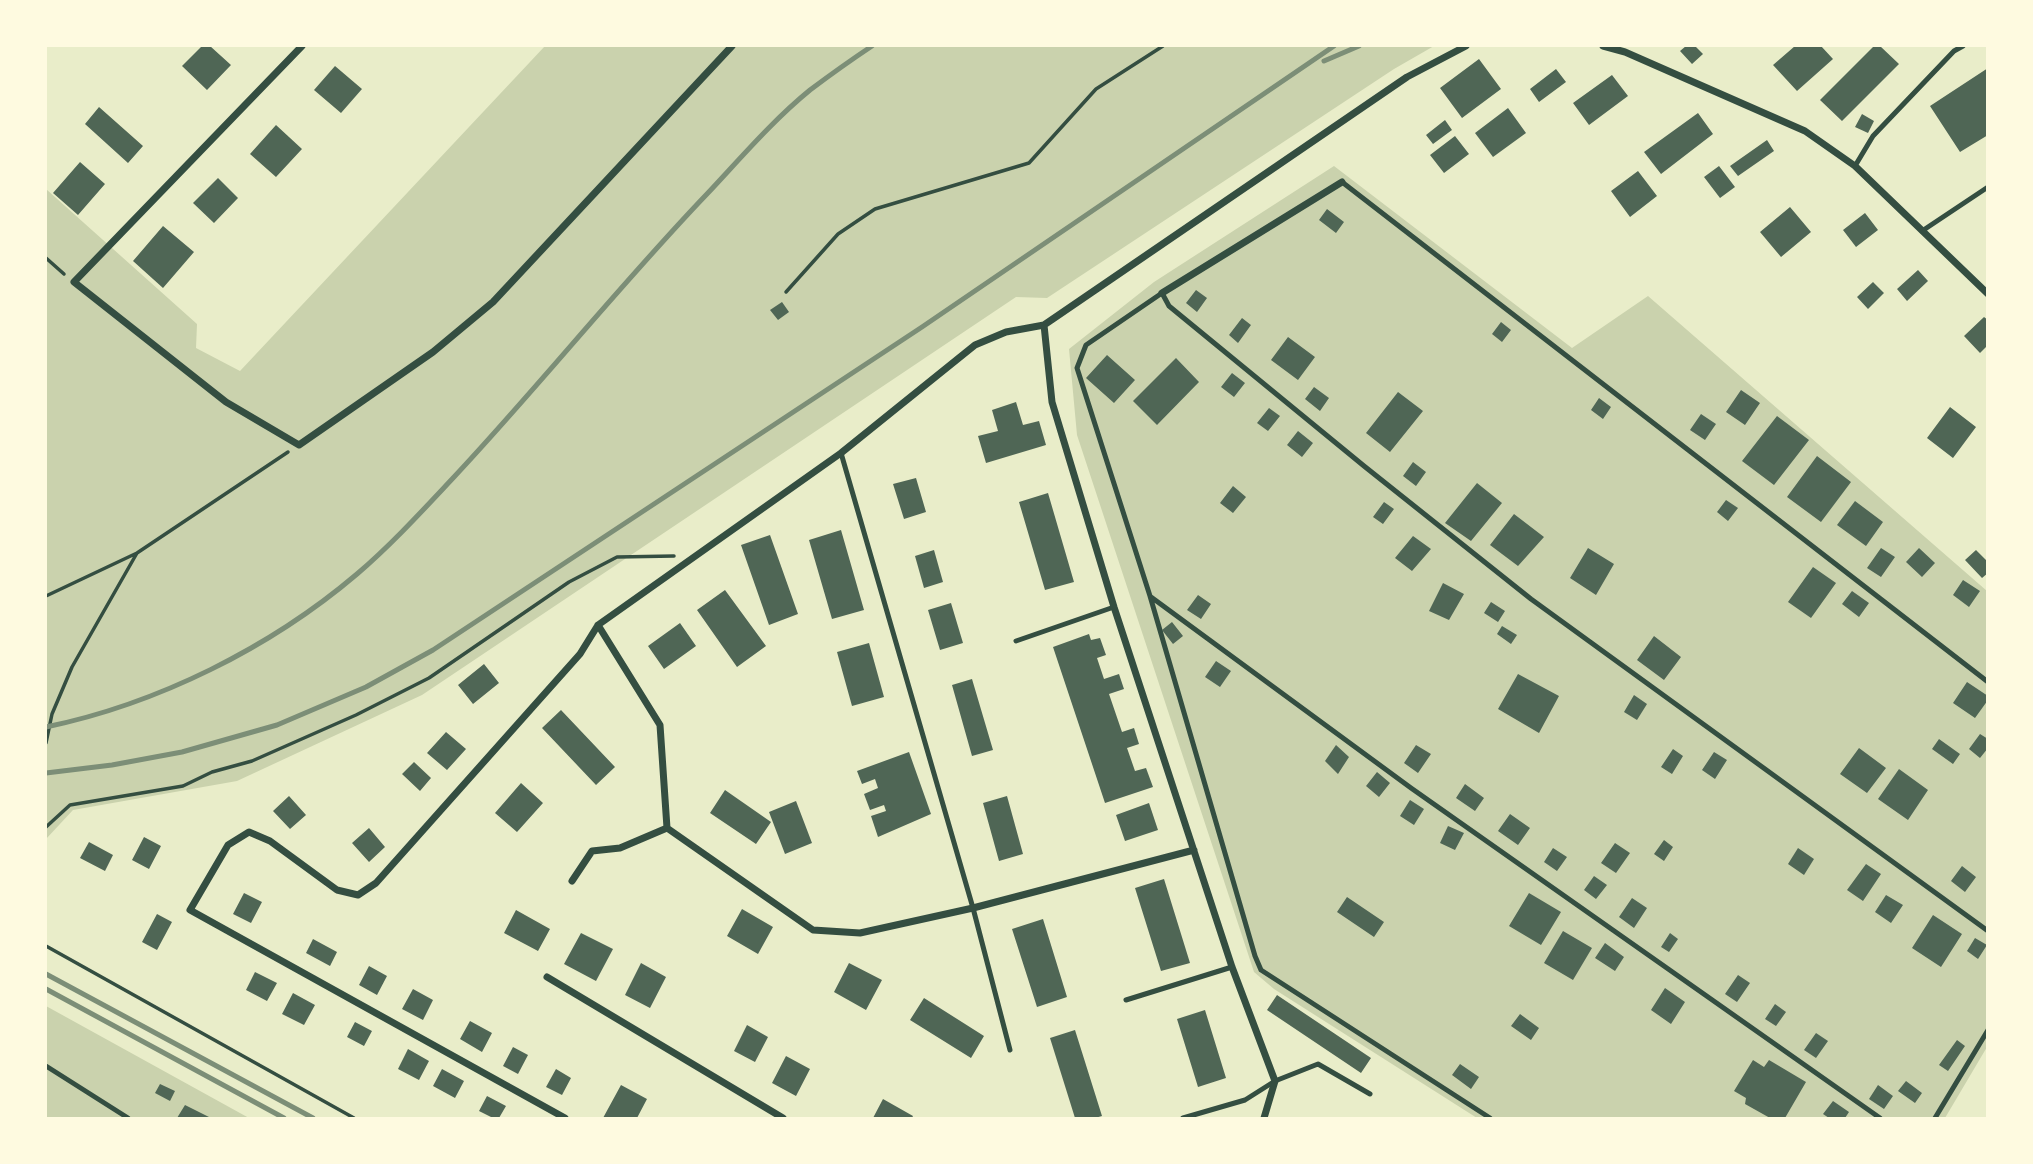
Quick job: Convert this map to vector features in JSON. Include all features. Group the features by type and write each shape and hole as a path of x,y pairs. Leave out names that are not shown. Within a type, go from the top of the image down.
{"street":[{"path":"302,46 74,282 226,402 299,445 433,352 493,302 732,46"},
{"path":"565,1118 190,910 228,845 248,832 270,841 337,890 358,895 376,883 580,654 598,625 841,453 975,345 1006,332 1044,325 1407,78 1465,46"},
{"path":"1603,46 1625,52 1805,131 1855,166 1987,293"},
{"path":"1162,293 1342,182"},
{"path":"1044,325 1052,402 1114,607 1232,967 1275,1081 1264,1118"},
{"path":"598,625 660,725 667,828"},
{"path":"667,828 813,930 860,933 973,908 1194,850"},
{"path":"572,881 592,851 620,848 667,828"},
{"path":"547,977 783,1118"}],"lane":[{"path":"1855,166 1873,136 1954,51 1963,46"},
{"path":"1342,182 1987,682"},
{"path":"1922,231 1987,187"},
{"path":"1490,1118 1261,970 1150,596 1077,368 1086,345 1162,293 1169,306 1189,323 1531,598 1987,931"},
{"path":"841,453 973,908 1010,1050"},
{"path":"1150,596 1423,796 1880,1118"},
{"path":"1016,640 1114,607"},
{"path":"1126,1000 1232,967"},
{"path":"1935,1118 1987,1030"},
{"path":"1183,1118 1245,1100 1275,1081 1318,1063 1370,1094"},
{"path":"46,1066 128,1118"}],"path":[{"path":"786,292 838,234 874,209 1029,163 1096,89 1163,46"},
{"path":"46,258 74,282"},
{"path":"46,596 137,552 299,445"},
{"path":"46,743 52,714 72,667 137,552"},
{"path":"46,827 70,804 183,786 212,772 252,761 356,715 429,678 569,582 617,557 696,556"},
{"path":"46,946 354,1118"}],"green space":[{"path":"545,46 1434,46 1394,69 1047,298 1016,297 422,695 237,781 73,810 46,839 46,189 197,324 196,348 240,371"},
{"path":"1334,166 1572,348 1648,296 1987,591 1987,1047 1945,1118 1477,1118 1274,989 1254,972 1077,435 1069,349 1154,282"},
{"path":"46,1006 249,1118 46,1118"}],"building":[{"path":"202,46 210,46 231,65 207,90 182,66"},
{"path":"1686,46 1695,46 1703,54 1692,64 1680,51"},
{"path":"1795,46 1821,46 1833,59 1797,91 1773,65"},
{"path":"1874,46 1880,46 1899,64 1842,121 1820,100"},
{"path":"1479,59 1501,89 1462,118 1440,88"},
{"path":"335,66 362,89 341,113 314,90"},
{"path":"1988,68 1988,135 1960,152 1930,106"},
{"path":"1556,69 1566,82 1539,102 1530,89"},
{"path":"1612,75 1628,96 1589,125 1573,103"},
{"path":"99,107 143,146 128,163 85,124"},
{"path":"1508,108 1526,133 1493,157 1475,133"},
{"path":"1698,113 1713,134 1661,174 1644,152"},
{"path":"1862,114 1874,121 1868,133 1855,127"},
{"path":"1445,120 1452,130 1433,144 1426,135"},
{"path":"276,125 302,149 276,177 250,154"},
{"path":"1455,136 1469,154 1444,173 1430,155"},
{"path":"1767,140 1774,151 1738,176 1730,166"},
{"path":"80,162 105,184 78,215 53,193"},
{"path":"1719,166 1735,187 1720,198 1704,177"},
{"path":"1638,171 1657,196 1630,217 1611,191"},
{"path":"218,178 238,198 214,223 193,203"},
{"path":"1790,207 1811,232 1781,257 1760,232"},
{"path":"1327,209 1344,222 1336,233 1319,220"},
{"path":"1865,213 1878,230 1856,247 1843,230"},
{"path":"163,226 194,252 163,288 133,261"},
{"path":"1918,270 1928,281 1907,301 1897,289"},
{"path":"1873,282 1884,293 1868,309 1857,297"},
{"path":"1196,290 1207,298 1197,312 1186,303"},
{"path":"782,302 789,312 778,320 770,310"},
{"path":"1984,317 1988,320 1988,345 1980,353 1964,336"},
{"path":"1242,318 1251,325 1238,343 1229,335"},
{"path":"1501,322 1511,330 1502,342 1492,334"},
{"path":"1288,337 1315,357 1298,380 1271,360"},
{"path":"1107,355 1135,380 1114,403 1086,378"},
{"path":"1176,358 1199,382 1157,425 1133,401"},
{"path":"1232,373 1245,383 1234,397 1221,387"},
{"path":"1314,387 1329,398 1320,411 1305,399"},
{"path":"1741,390 1760,403 1745,425 1726,412"},
{"path":"1398,392 1423,411 1390,452 1366,433"},
{"path":"1599,398 1611,407 1603,419 1591,410"},
{"path":"1016,402 1023,425 1039,421 1046,445 986,463 978,436 998,431 992,410"},
{"path":"1950,407 1976,427 1953,458 1927,438"},
{"path":"1269,408 1280,416 1268,431 1257,423"},
{"path":"1701,414 1716,424 1705,440 1690,430"},
{"path":"1777,416 1809,440 1774,485 1742,461"},
{"path":"1298,431 1313,443 1302,457 1287,445"},
{"path":"1817,456 1851,482 1821,522 1787,497"},
{"path":"1413,462 1426,472 1416,486 1403,476"},
{"path":"916,478 926,512 904,519 893,484"},
{"path":"1477,483 1502,503 1471,541 1445,523"},
{"path":"1233,486 1246,497 1233,513 1220,503"},
{"path":"1048,493 1074,582 1045,590 1019,502"},
{"path":"1726,500 1738,508 1728,521 1717,512"},
{"path":"1855,501 1883,522 1866,546 1837,525"},
{"path":"1384,502 1394,509 1383,524 1373,517"},
{"path":"1514,514 1544,537 1518,566 1490,545"},
{"path":"841,530 864,610 832,619 809,540"},
{"path":"770,535 798,614 769,625 741,545"},
{"path":"1413,536 1431,549 1412,571 1395,558"},
{"path":"1588,548 1614,564 1596,595 1570,578"},
{"path":"1881,548 1895,557 1881,577 1867,568"},
{"path":"1919,548 1935,563 1922,577 1906,562"},
{"path":"934,550 943,582 924,588 915,556"},
{"path":"1976,550 1988,562 1988,573 1982,578 1965,560"},
{"path":"1813,567 1836,583 1811,618 1788,602"},
{"path":"1963,580 1980,591 1969,607 1953,595"},
{"path":"1443,583 1464,594 1449,620 1429,611"},
{"path":"725,590 766,646 737,667 697,610"},
{"path":"1852,591 1869,603 1859,617 1842,604"},
{"path":"1198,595 1211,604 1201,619 1187,610"},
{"path":"1491,602 1505,611 1498,622 1484,613"},
{"path":"951,603 963,643 940,650 928,610"},
{"path":"1172,622 1183,636 1173,644 1162,630"},
{"path":"680,623 696,646 664,669 648,646"},
{"path":"1502,626 1517,635 1511,644 1497,634"},
{"path":"1089,634 1091,640 1100,638 1106,655 1097,658 1104,679 1119,674 1124,689 1109,694 1122,732 1134,728 1139,744 1127,748 1135,771 1146,768 1153,787 1105,803 1053,647"},
{"path":"1654,636 1681,657 1664,680 1637,660"},
{"path":"869,643 884,697 852,706 837,652"},
{"path":"1216,661 1231,671 1220,687 1205,677"},
{"path":"484,664 499,683 473,704 458,685"},
{"path":"1518,674 1559,696 1539,733 1498,709"},
{"path":"972,679 993,750 972,756 952,685"},
{"path":"1967,682 1988,696 1975,718 1953,703"},
{"path":"1634,695 1647,704 1637,720 1624,712"},
{"path":"561,710 615,767 596,785 542,728"},
{"path":"446,732 466,749 447,770 427,753"},
{"path":"1980,734 1988,739 1988,748 1980,758 1969,749"},
{"path":"1939,739 1960,754 1953,764 1932,749"},
{"path":"1336,745 1349,757 1338,774 1325,761"},
{"path":"1416,745 1431,754 1418,773 1404,763"},
{"path":"1859,748 1886,768 1867,793 1840,774"},
{"path":"1673,749 1683,756 1672,774 1661,767"},
{"path":"909,752 931,814 878,837 871,816 886,811 884,805 870,810 864,794 878,788 875,779 862,784 857,771"},
{"path":"1714,752 1727,760 1715,779 1702,770"},
{"path":"414,762 431,778 420,791 402,774"},
{"path":"1899,769 1928,790 1908,820 1878,799"},
{"path":"1377,772 1390,783 1379,797 1366,786"},
{"path":"521,783 543,803 517,832 495,813"},
{"path":"1465,784 1484,798 1475,811 1456,798"},
{"path":"725,790 771,822 756,844 710,813"},
{"path":"289,796 306,815 290,829 273,811"},
{"path":"1007,796 1023,854 999,861 983,803"},
{"path":"1410,800 1424,809 1414,825 1400,816"},
{"path":"796,801 812,843 785,854 769,812"},
{"path":"1149,803 1158,830 1125,841 1116,815"},
{"path":"1510,814 1530,828 1518,845 1498,831"},
{"path":"1448,826 1464,833 1455,850 1440,843"},
{"path":"369,828 385,847 369,862 352,843"},
{"path":"144,837 161,846 149,869 132,860"},
{"path":"1664,840 1673,847 1664,861 1654,854"},
{"path":"89,842 113,855 105,871 80,858"},
{"path":"1615,843 1630,853 1616,873 1601,863"},
{"path":"1553,848 1567,857 1557,871 1544,862"},
{"path":"1798,848 1814,859 1804,875 1788,864"},
{"path":"1866,864 1881,874 1863,901 1847,890"},
{"path":"1962,866 1976,877 1965,892 1951,881"},
{"path":"1594,876 1607,885 1596,899 1584,890"},
{"path":"1164,879 1190,963 1161,971 1135,888"},
{"path":"244,893 262,902 251,923 233,914"},
{"path":"1529,893 1561,912 1541,945 1509,926"},
{"path":"1886,895 1903,905 1891,923 1875,912"},
{"path":"1347,897 1384,922 1374,937 1337,912"},
{"path":"1632,898 1647,908 1634,928 1619,917"},
{"path":"742,909 773,927 758,954 727,936"},
{"path":"516,910 550,929 538,951 504,933"},
{"path":"157,914 172,922 157,950 142,942"},
{"path":"1933,915 1962,934 1941,967 1912,948"},
{"path":"1043,919 1067,997 1037,1007 1012,929"},
{"path":"1563,931 1592,948 1573,980 1544,963"},
{"path":"581,933 613,949 596,981 564,964"},
{"path":"1670,933 1678,939 1669,952 1661,947"},
{"path":"1975,938 1987,945 1978,959 1967,951"},
{"path":"313,939 337,952 330,966 306,953"},
{"path":"1605,943 1624,957 1615,971 1595,958"},
{"path":"641,963 666,977 650,1008 625,995"},
{"path":"849,963 882,980 866,1010 834,992"},
{"path":"369,966 387,976 377,995 359,985"},
{"path":"255,972 277,983 267,1001 246,990"},
{"path":"1738,975 1750,983 1737,1002 1725,994"},
{"path":"1665,988 1685,1002 1671,1024 1651,1010"},
{"path":"413,989 433,1000 423,1020 402,1009"},
{"path":"293,993 315,1005 304,1025 282,1014"},
{"path":"1277,995 1371,1058 1361,1073 1267,1010"},
{"path":"924,998 984,1036 971,1058 910,1020"},
{"path":"1775,1004 1786,1012 1776,1026 1765,1019"},
{"path":"1205,1010 1226,1078 1198,1087 1177,1019"},
{"path":"1520,1014 1539,1028 1531,1040 1511,1026"},
{"path":"470,1021 492,1033 482,1052 460,1039"},
{"path":"355,1022 372,1031 364,1046 347,1037"},
{"path":"747,1025 768,1037 755,1062 734,1051"},
{"path":"1075,1030 1102,1116 1095,1118 1075,1118 1050,1038"},
{"path":"1816,1033 1828,1041 1816,1058 1804,1050"},
{"path":"1957,1040 1965,1046 1948,1071 1939,1065"},
{"path":"513,1047 528,1055 518,1074 503,1066"},
{"path":"408,1049 429,1061 419,1080 398,1069"},
{"path":"786,1056 810,1069 796,1096 772,1083"},
{"path":"1753,1060 1764,1067 1769,1060 1806,1082 1785,1118 1770,1118 1745,1104 1746,1098 1734,1091"},
{"path":"1460,1064 1479,1077 1471,1089 1452,1075"},
{"path":"442,1069 464,1081 455,1098 433,1086"},
{"path":"556,1069 571,1078 562,1095 546,1087"},
{"path":"1906,1081 1922,1093 1915,1103 1898,1091"},
{"path":"160,1084 175,1091 170,1101 155,1093"},
{"path":"621,1085 647,1099 637,1118 603,1118"},
{"path":"1878,1085 1893,1096 1884,1109 1869,1099"},
{"path":"487,1096 506,1106 499,1118 479,1111"},
{"path":"883,1099 913,1116 912,1118 873,1118"},
{"path":"1833,1101 1849,1112 1845,1118 1829,1118 1823,1114"},
{"path":"185,1105 211,1118 177,1118"}],"railway":[{"path":"46,727 129,704 210,670 287,626 357,574 395,539 454,477 674,229 769,128 810,90 872,46"},
{"path":"46,773 112,765 182,752 277,725 366,687 433,650 922,327 1334,46"},
{"path":"1324,61 1359,46"},
{"path":"46,974 313,1118"},
{"path":"46,989 284,1118"}]}
